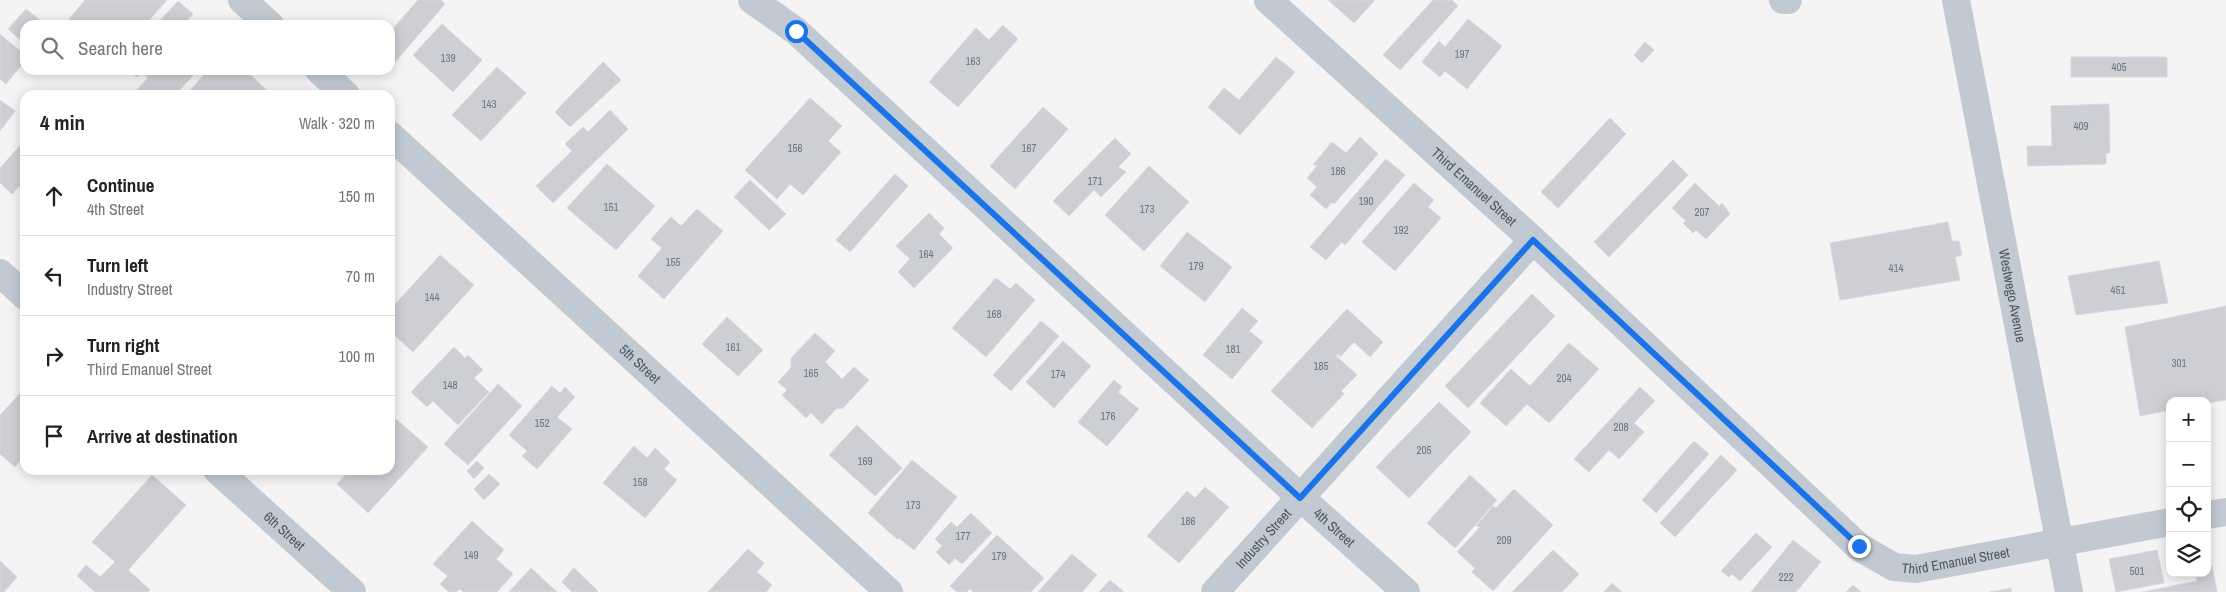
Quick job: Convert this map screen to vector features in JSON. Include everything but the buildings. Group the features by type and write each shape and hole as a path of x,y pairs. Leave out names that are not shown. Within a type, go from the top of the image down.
{"street":[{"path":"242,0 264,20"},
{"name":"4th Street","path":"752,0 796,31 1300,498 1406,592"},
{"name":"Third Emanuel Street","path":"1268,0 1533,240 1859,546 1894,567 1916,569 2166,523"},
{"name":"Westwego Avenue","path":"1956,0 2068,592"},
{"path":"324,75 341,90"},
{"name":"5th Street","path":"395,140 889,592"},
{"name":"Industry Street","path":"1214,592 1533,240"},
{"path":"0,273 20,291"},
{"name":"6th Street","path":"223,475 352,592"},
{"path":"2211,514 2226,512"}],"route":[{"path":"796,31 1300,498 1533,240 1859,546"}]}
